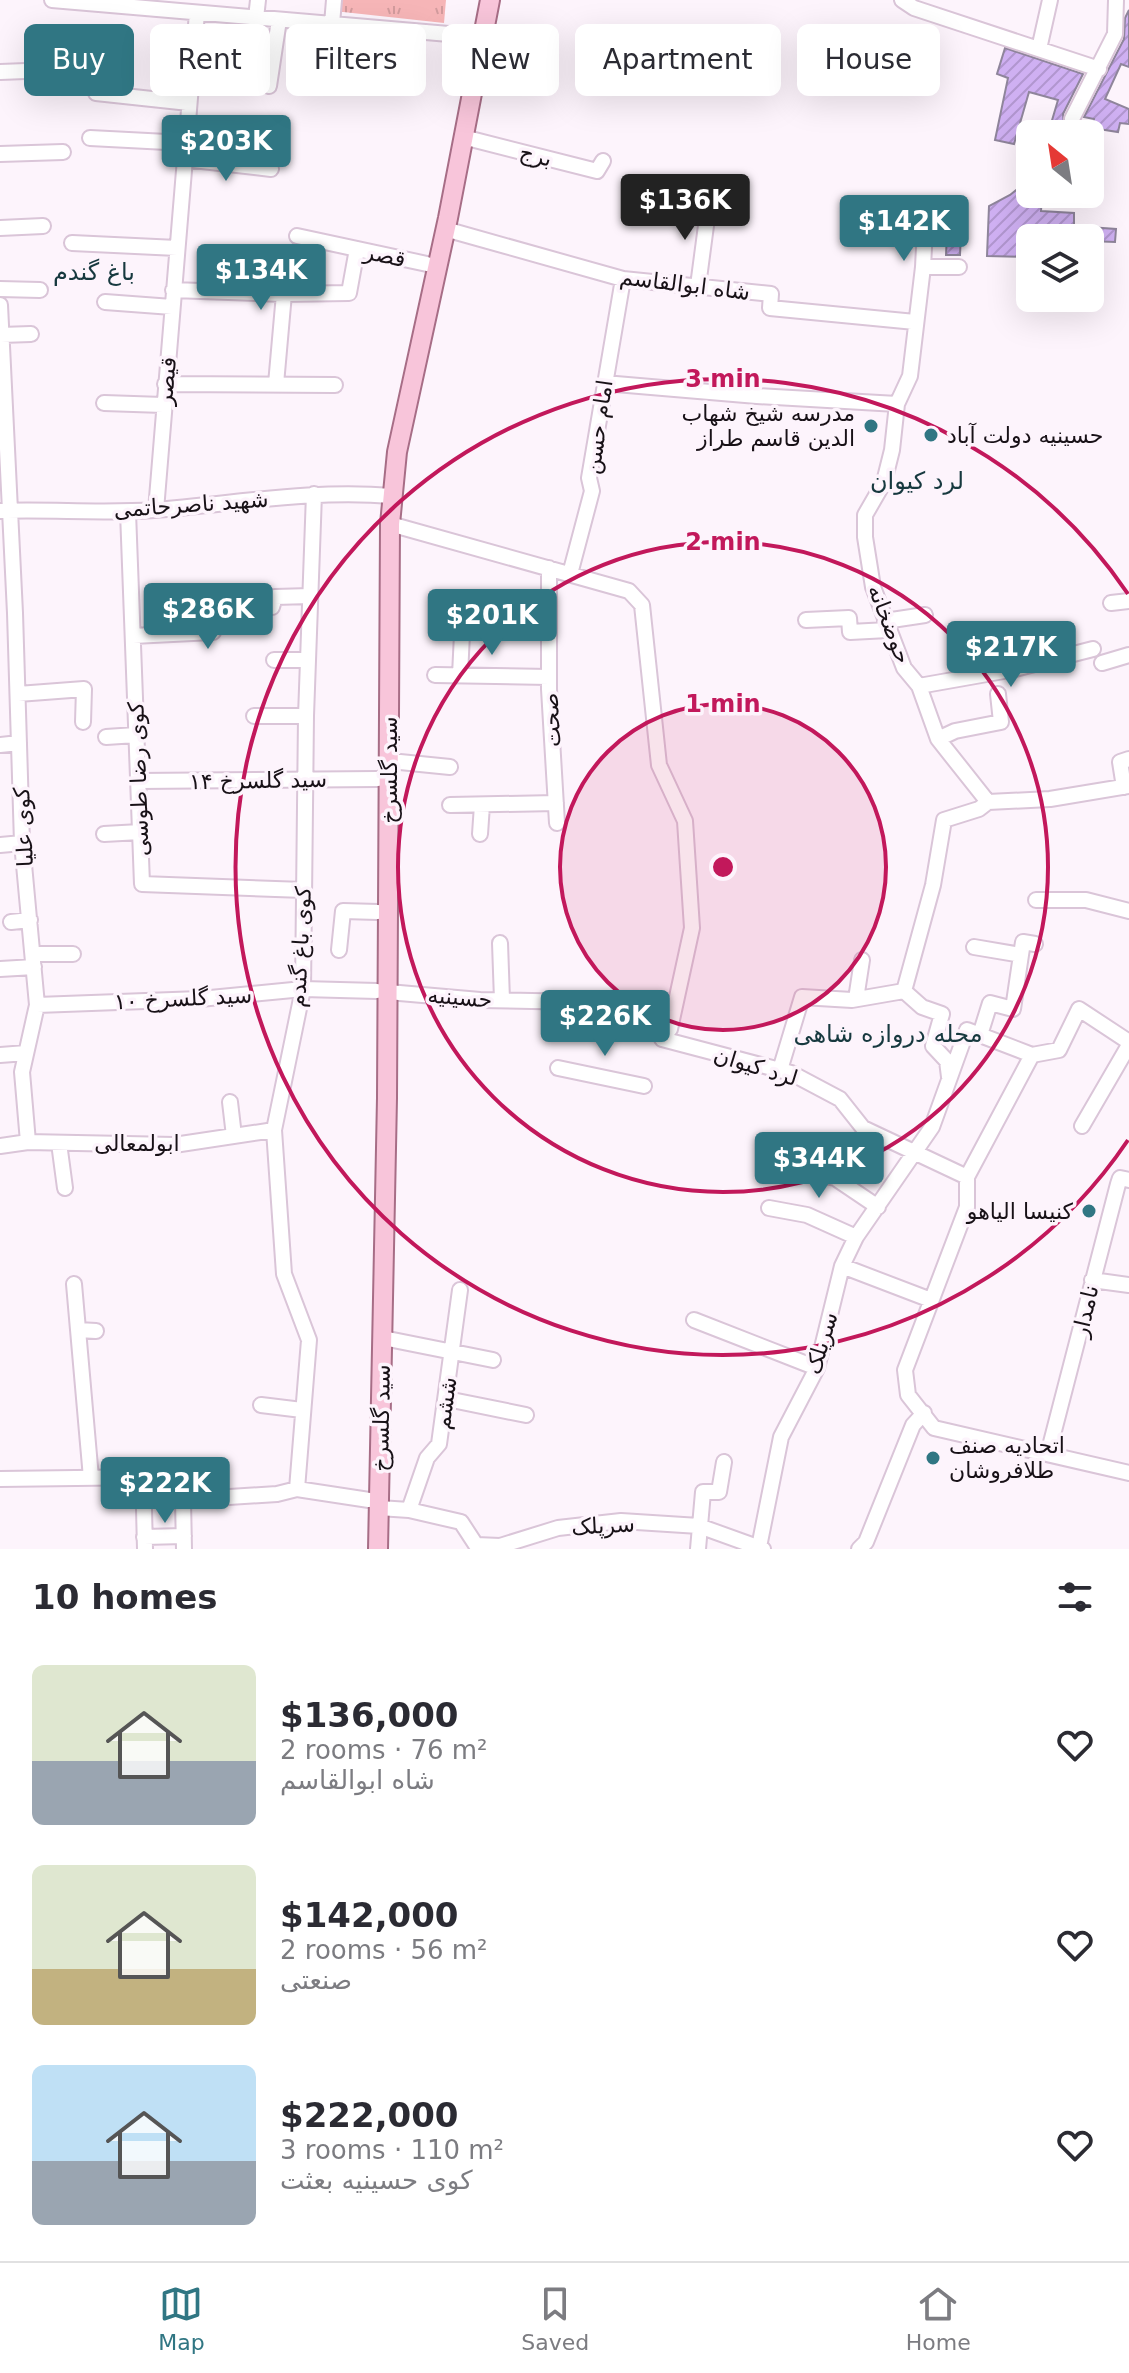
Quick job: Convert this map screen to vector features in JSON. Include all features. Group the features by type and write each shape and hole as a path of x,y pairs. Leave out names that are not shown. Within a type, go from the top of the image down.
{"main road":[{"name":"سید گلسرخ","path":"474,24 478,0"},
{"name":"سید گلسرخ","path":"387,496 445,229 490,0"},
{"name":"سید گلسرخ","path":"383,992 378,912 378,779 387,450 460,96"},
{"name":"سید گلسرخ","path":"378,1549 374,1504 390,761 385,522"},
{"name":"سید گلسرخ","path":"368,1549 374,1504 383,1338 380,1165"}],"street":[{"path":"52,0 115,2 197,13 332,24 334,0"},
{"path":"256,18 258,0"},
{"path":"902,0 914,8 1099,69"},
{"path":"1039,49 1050,0"},
{"path":"1072,119 1115,34 1116,0"},
{"name":"قیصر","path":"156,510 197,13"},
{"path":"270,79 279,20"},
{"path":"0,72 24,71"},
{"path":"124,96 189,103"},
{"name":"برج","path":"463,137 597,171 603,161"},
{"path":"90,138 186,143"},
{"path":"0,154 63,152"},
{"path":"184,159 271,169"},
{"path":"698,286 709,203"},
{"name":"حوضخانه","path":"926,208 923,267 910,376 897,404 892,450 884,482 865,515 873,587 886,626 904,668 919,686 938,739 988,802"},
{"path":"0,228 43,226"},
{"name":"شاه ابوالقاسم","path":"445,229 623,279 771,294 770,308 915,322"},
{"name":"قصر","path":"297,236 427,264"},
{"path":"72,243 177,248"},
{"path":"173,290 349,293 357,249"},
{"path":"923,267 959,267"},
{"name":"امام حسن","path":"570,574 592,491 589,478 623,279"},
{"path":"0,289 40,290"},
{"path":"276,384 284,294"},
{"path":"105,302 172,307"},
{"name":"کوی علیا","path":"0,305 8,613 18,694 22,843 37,1005 22,1072 28,1142"},
{"path":"1,339 31,334"},
{"path":"604,383 897,404"},
{"path":"165,384 335,385"},
{"path":"104,403 163,405"},
{"name":"شهید ناصرحاتمی","path":"5,511 128,512 314,494 387,496"},
{"name":"کوی باغ گندم","path":"297,1489 309,1340 284,1274 274,1130 303,989 304,779 314,494"},
{"name":"کوی رضا طوسی","path":"128,512 142,884 304,890"},
{"name":"لرد کیوان","path":"385,522 629,591 642,605 659,765 685,821 692,928 670,1029 662,1039 791,1073 840,1099 863,1128 967,1177"},
{"name":"صحت","path":"549,568 549,677 557,823"},
{"path":"133,636 213,632 214,593"},
{"path":"246,607 272,607 275,597 310,596"},
{"path":"1111,603 1129,601"},
{"path":"806,620 849,618 850,632 925,615"},
{"path":"460,675 462,634"},
{"path":"919,686 997,682 1093,649"},
{"path":"1102,663 1129,655"},
{"path":"274,660 308,660"},
{"path":"435,675 549,677"},
{"path":"938,739 955,731 1001,722 997,682"},
{"path":"18,694 84,689 83,722"},
{"path":"254,716 306,716"},
{"path":"106,737 136,735"},
{"path":"0,745 19,743"},
{"path":"904,991 933,885 944,820 979,809 988,802 1050,799 1127,787 1120,762 1129,759"},
{"path":"390,761 450,767"},
{"name":"سید گلسرخ ۱۴","path":"138,781 378,779"},
{"path":"450,805 556,803"},
{"path":"480,834 482,805"},
{"path":"104,834 140,832"},
{"path":"0,845 22,843"},
{"path":"1036,900 1086,900 1129,911"},
{"path":"339,950 343,911 378,912"},
{"path":"11,922 30,920"},
{"path":"1035,944 1023,942 1013,1009 990,1003 980,1035 1032,1055 1059,1050 1079,1009 1129,1043 1082,1126"},
{"path":"500,943 502,1000"},
{"path":"974,947 1021,955"},
{"path":"0,969 73,954"},
{"path":"856,999 862,960"},
{"name":"سید گلسرخ ۱۰","path":"37,1005 200,999 303,989 383,992"},
{"path":"780,1070 802,997 856,999 904,991"},
{"path":"904,991 922,1007 942,1014 933,1046 947,1061 950,1078"},
{"name":"حسینیه","path":"383,992 502,1000 675,1004"},
{"name":"سریلک","path":"761,1548 781,1437 817,1368 842,1266 856,1237 932,1127 967,1030 980,1035"},
{"path":"0,1055 26,1053"},
{"path":"1032,1055 967,1177 967,1207 905,1370 908,1395 934,1428 1129,1473"},
{"path":"558,1068 644,1086"},
{"path":"230,1102 234,1136"},
{"name":"ابولمعالی","path":"0,1146 28,1142 174,1145 274,1130"},
{"path":"59,1143 65,1188"},
{"path":"803,1171 835,1178 878,1207"},
{"name":"نامدار","path":"1048,1454 1120,1178 1129,1180"},
{"path":"769,1208 807,1215 856,1237"},
{"path":"842,1266 931,1300"},
{"path":"1092,1280 1129,1285"},
{"path":"74,1284 91,1478"},
{"name":"ششم","path":"409,1510 427,1458 439,1444 460,1290"},
{"path":"694,1320 817,1368"},
{"path":"78,1330 96,1331"},
{"path":"383,1338 493,1360"},
{"path":"447,1399 526,1415"},
{"path":"261,1405 302,1410"},
{"path":"859,1549 866,1542 913,1425 924,1413"},
{"path":"698,1549 703,1492 719,1492 724,1462"},
{"path":"0,1479 152,1477 183,1500 184,1542 145,1543 144,1509"},
{"name":"سرپلک","path":"183,1500 277,1494 297,1489 461,1522 476,1545 500,1546 558,1528 621,1521 699,1526"},
{"path":"699,1526 761,1548"}],"green space":[{"path":"335,0 446,0 444,23 334,11"}],"building":[{"path":"1129,10 1129,67 1121,64 1105,99 1129,109 1129,124 1120,123 1118,132 1104,130 1104,120 1084,117 1124,39 1125,18"},
{"path":"1005,48 1083,74 1063,114 1064,120 1052,120 1058,100 1029,92 1021,120 1016,120 1014,144 995,140 1008,78 997,74"},
{"path":"1016,190 1016,208 1074,213 1074,224 1016,224 1016,257 987,256 989,206"},
{"path":"948,210 962,210 960,255 946,255"},
{"path":"1104,228 1116,229 1115,242 1104,242"}],"place":[{"name":"مدرسه شیخ شهاب الدین قاسم طراز","path":"871,426"},
{"name":"حسینیه دولت آباد","path":"931,435"},
{"name":"کنیسا الیاهو","path":"1089,1211"},
{"name":"اتحادیه صنف طلافروشان","path":"933,1458"}],"district":[{"name":"باغ گندم","path":"94,272"},
{"name":"لرد کیوان","path":"917,481"},
{"name":"محله دروازه شاهی","path":"888,1034"}]}
